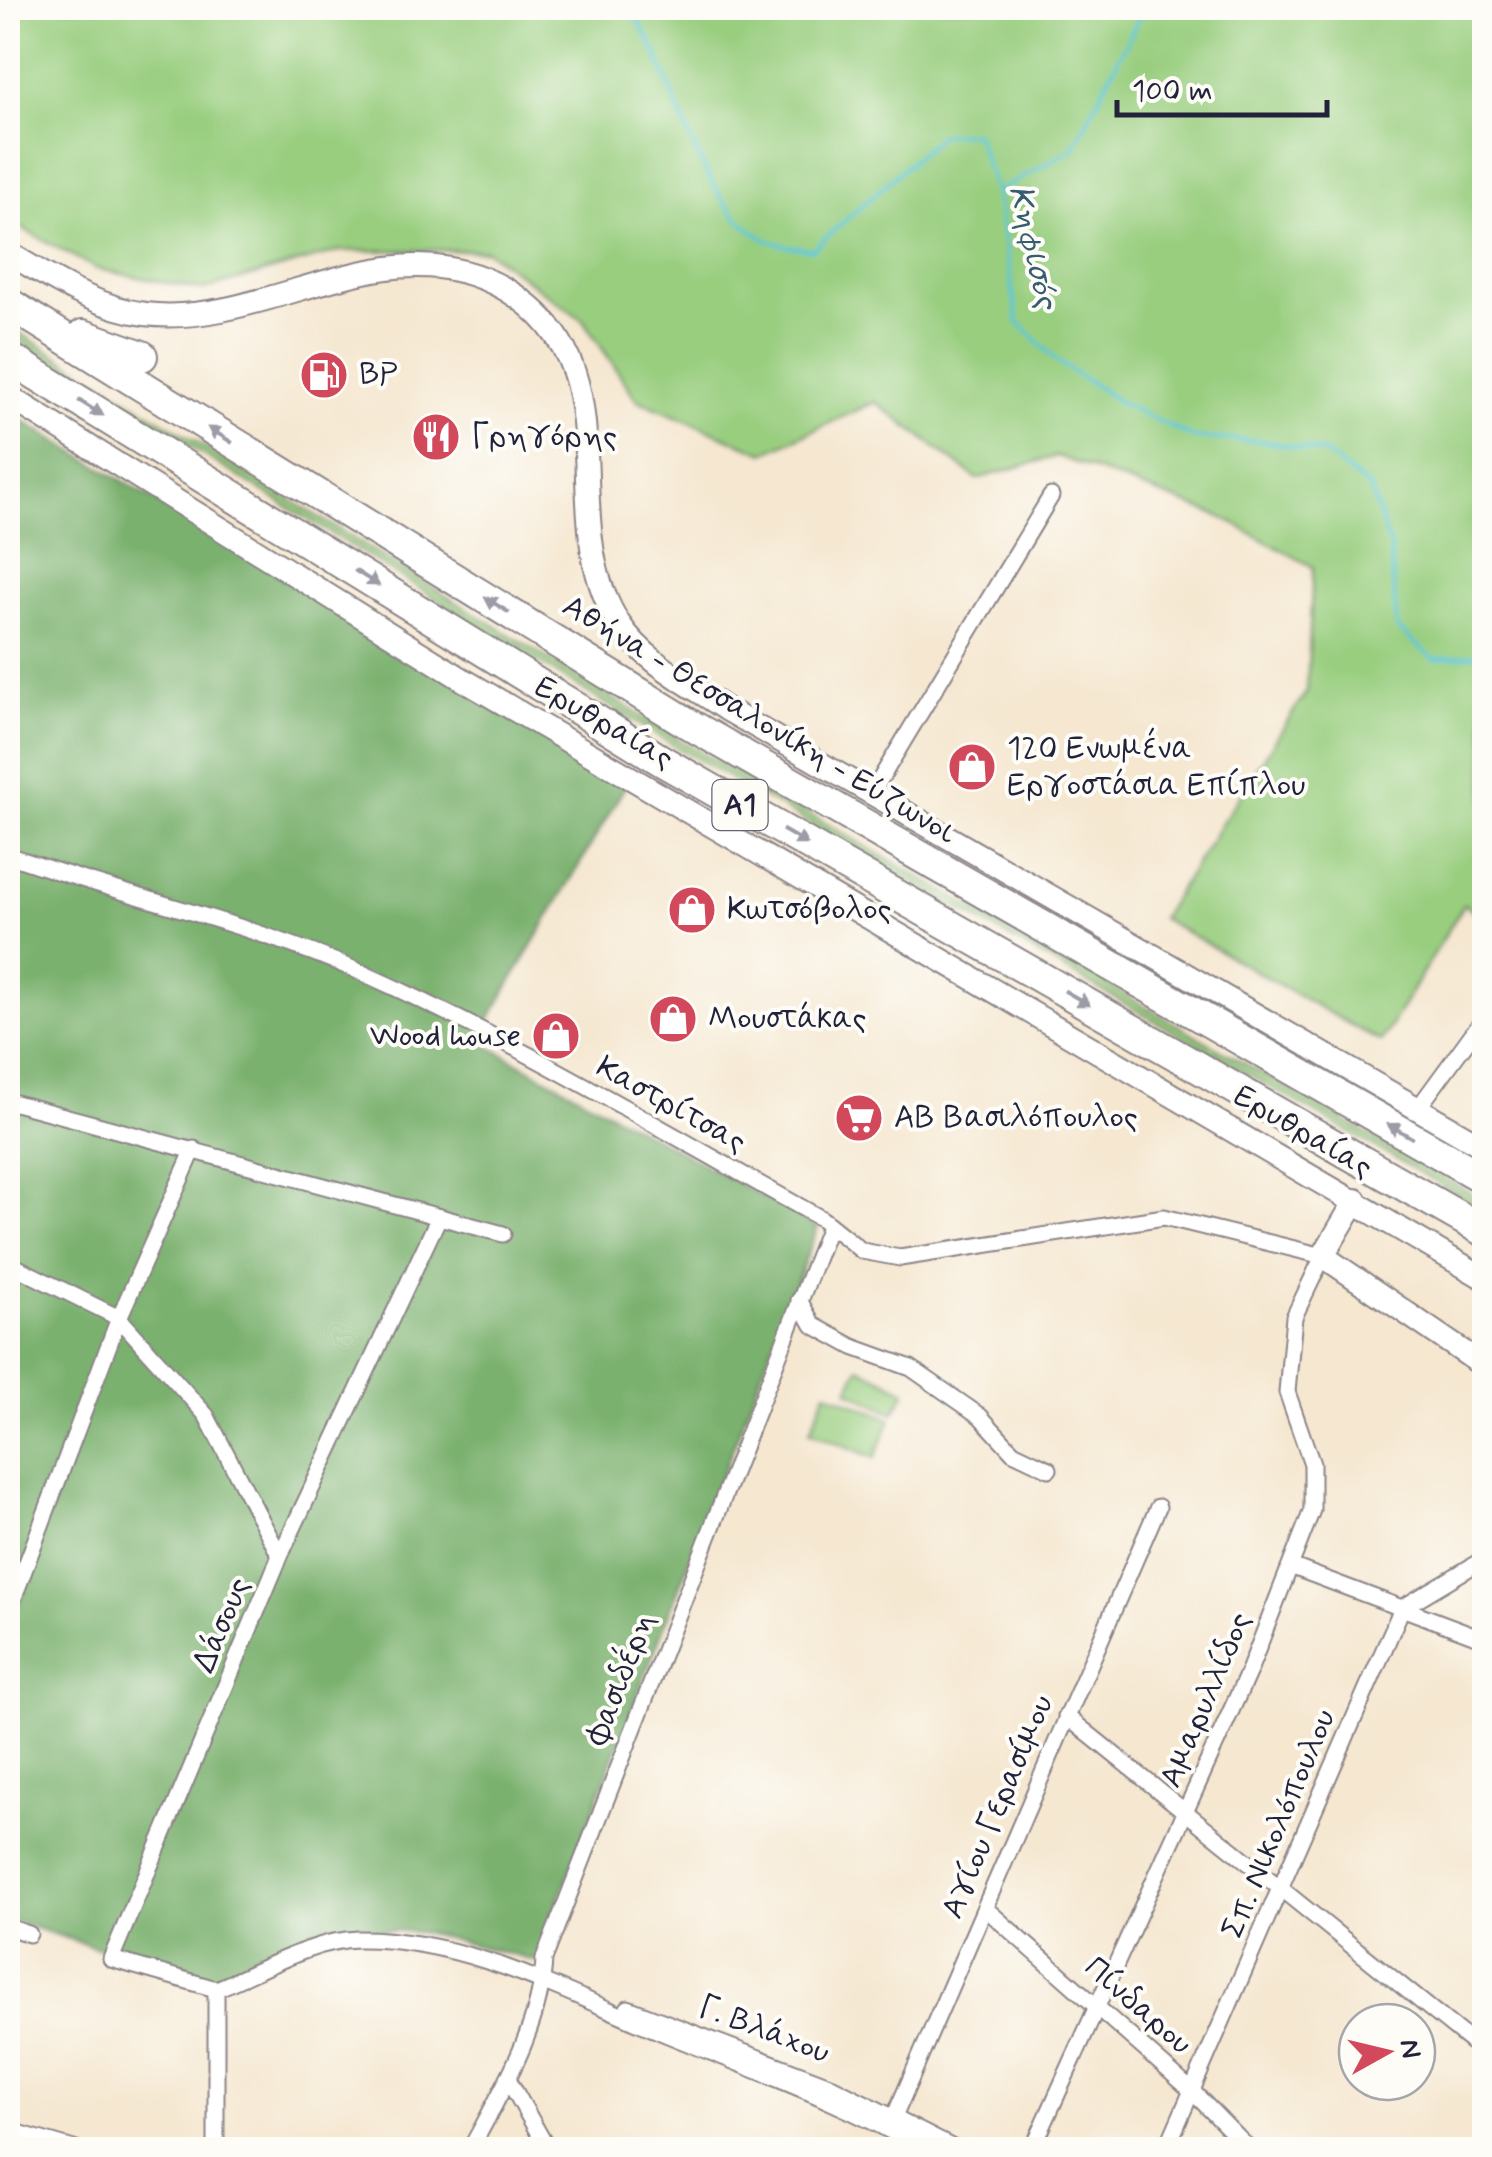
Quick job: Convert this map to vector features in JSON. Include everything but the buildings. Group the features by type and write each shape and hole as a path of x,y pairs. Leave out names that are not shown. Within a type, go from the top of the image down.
{"highway":[{"path":"16,308 142,356"},
{"name":"Αθήνα - Θεσσαλονίκη - Εύζωνοι","path":"16,308 690,724 1484,1179"},
{"name":"Α1","path":"8,357 664,762 1484,1232"},
{"path":"616,654 690,724"}],"main road":[{"path":"8,252 105,305 165,315 216,312 405,263 465,272 503,288 544,318 572,362 584,407 592,559 621,627 650,658 710,698 872,793 1484,1147"},
{"name":"Ερυθραίας","path":"8,396 462,679 1484,1278"},
{"path":"1356,1200 1323,1256 1484,1366"}],"street":[{"path":"872,793 1051,496"},
{"name":"Καστρίτσας","path":"8,855 207,916 368,976 822,1219 828,1229 862,1251 900,1258 1178,1217 1323,1256"},
{"path":"1416,1111 1484,1018"},
{"path":"8,1101 503,1234"},
{"path":"8,1612 119,1318 194,1150"},
{"name":"Δάσους","path":"216,1990 110,1960 280,1556 440,1217"},
{"name":"Φασιδέρη","path":"470,2150 508,2079 543,1994 544,1959 828,1229"},
{"name":"Αμαρυλλίδος","path":"1032,2150 1186,1815 1294,1566 1312,1510 1312,1464 1287,1392 1294,1318 1323,1256"},
{"path":"8,1263 119,1318 206,1415 280,1556"},
{"path":"799,1300 813,1325 853,1348 910,1368 980,1416 1012,1452 1048,1469"},
{"name":"Αγίου Γερασίμου","path":"892,2123 1158,1506"},
{"path":"1402,1608 1484,1559"},
{"path":"1294,1566 1484,1639"},
{"name":"Σπ. Νικολόπουλου","path":"1166,2150 1402,1608"},
{"path":"1066,1716 1484,2052"},
{"name":"Πίνδαρου","path":"985,1908 1192,2091 1250,2150"},
{"path":"8,1927 30,1934"},
{"name":"Γ. Βλάχου","path":"216,1990 333,1943 354,1939 436,1948 584,1991 828,2084 892,2123 954,2149"},
{"path":"216,1990 216,2150"},
{"path":"508,2079 548,2150"},
{"name":"Γ. Βλάχου","path":"892,2123 924,2150"},
{"path":"8,2130 77,2150"}],"green space":[{"path":"8,8 1484,8 1484,918 1464,904 1381,1042 1161,918 1307,691 1313,567 1219,516 1057,456 977,479 875,402 764,453 637,400 583,320 486,250 339,251 203,290 97,269 8,221"},
{"path":"8,326 678,739 1484,1201 1484,1209 675,746 8,334"},
{"path":"8,412 627,783 477,1040 818,1227 535,1961 427,1933 391,1930 324,1937 209,1984 8,1919"},
{"path":"859,1367 906,1391 894,1413 848,1390"},
{"path":"826,1392 891,1419 875,1458 810,1431"}],"waterway":[{"name":"Κηφισός","path":"628,8 651,42 711,181 746,226 772,242 812,250 942,134 975,133 996,193 1018,322 1057,361 1121,403 1194,438 1263,441 1325,453 1370,488 1390,546 1397,628 1434,659 1484,654"},
{"path":"997,192 1073,149 1144,8"}],"place":[{"name":"BP","path":"324,375"},
{"name":"Γρηγόρης","path":"436,437"},
{"name":"120 Ενωμένα Εργοστάσια Επίπλου","path":"972,767"},
{"name":"Κωτσόβολος","path":"692,910"},
{"name":"Μουστάκας","path":"673,1019"},
{"name":"Wood house","path":"556,1036"},
{"name":"ΑΒ Βασιλόπουλος","path":"859,1118"}]}
